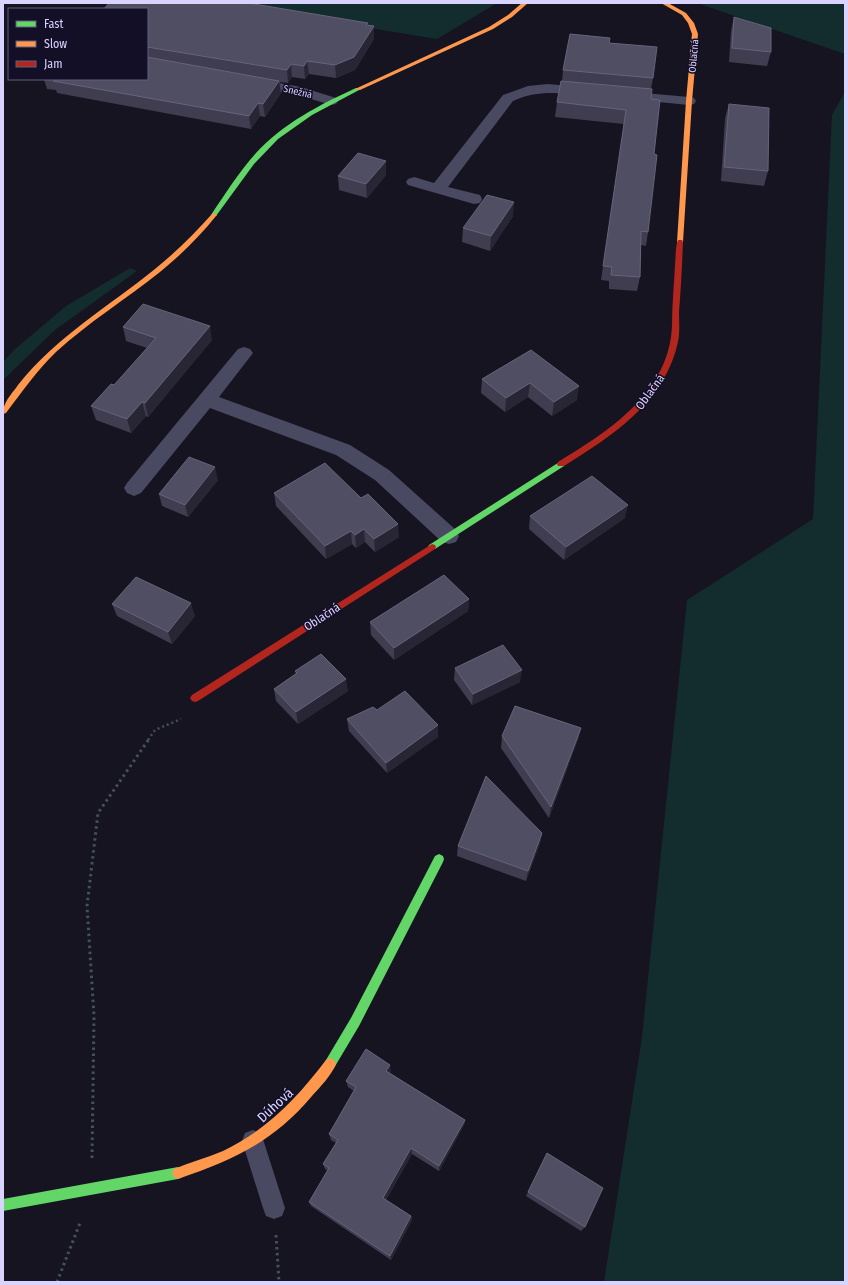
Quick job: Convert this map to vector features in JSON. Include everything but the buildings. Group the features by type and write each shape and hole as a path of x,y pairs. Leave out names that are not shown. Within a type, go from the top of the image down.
{"street":[{"path":"3,411 36,369 62,343 152,276 186,247 213,217 259,155 277,137 306,115 331,102 491,28 510,16 525,3"},
{"name":"Oblačná","path":"196,698 598,441 625,422 643,405 660,383 668,365 674,342 689,101 695,34 694,25 683,13 664,3"},
{"name":"Snežná","path":"239,80 301,91 331,102"},
{"path":"438,189 504,102 519,92 532,89 552,88 689,101"},
{"path":"414,182 474,199"},
{"path":"134,488 244,353"},
{"path":"206,399 343,450 382,475 449,536"},
{"name":"Dúhová","path":"3,1205 174,1174 201,1166 232,1154 263,1136 290,1112 311,1090 339,1052 439,859"}],"lane":[{"path":"253,1141 274,1208"}],"path":[{"path":"57,1282 83,1216 90,1189 93,1127 94,1016 87,906 98,813 155,730 184,718"},
{"path":"274,1208 279,1282"}],"green space":[{"path":"218,3 497,3 437,39"},
{"path":"697,3 845,3 845,54"},
{"path":"845,92 845,1282 604,1282 642,1037 687,600 813,519 832,115"},
{"path":"130,268 137,271 55,330 3,380 3,362 14,350 66,306"}],"traffic: fast":[{"path":"214,215 251,163 276,138 309,114 358,89"},
{"path":"432,547 561,464"},
{"path":"330,1064 355,1022 439,859"},
{"path":"3,1205 178,1173"}],"traffic: slow":[{"path":"358,89 491,28 510,16 525,3"},
{"path":"664,3 684,14 691,23 695,34 680,242"},
{"path":"3,411 33,372 54,350 74,333 157,271 196,236 214,215"},
{"path":"178,1173 203,1165 226,1155 264,1134 282,1120 298,1104 314,1086 330,1064"}],"traffic: jam":[{"path":"561,464 598,441 631,415 658,383 667,364 674,343 680,242"},
{"path":"195,698 432,547"}]}
